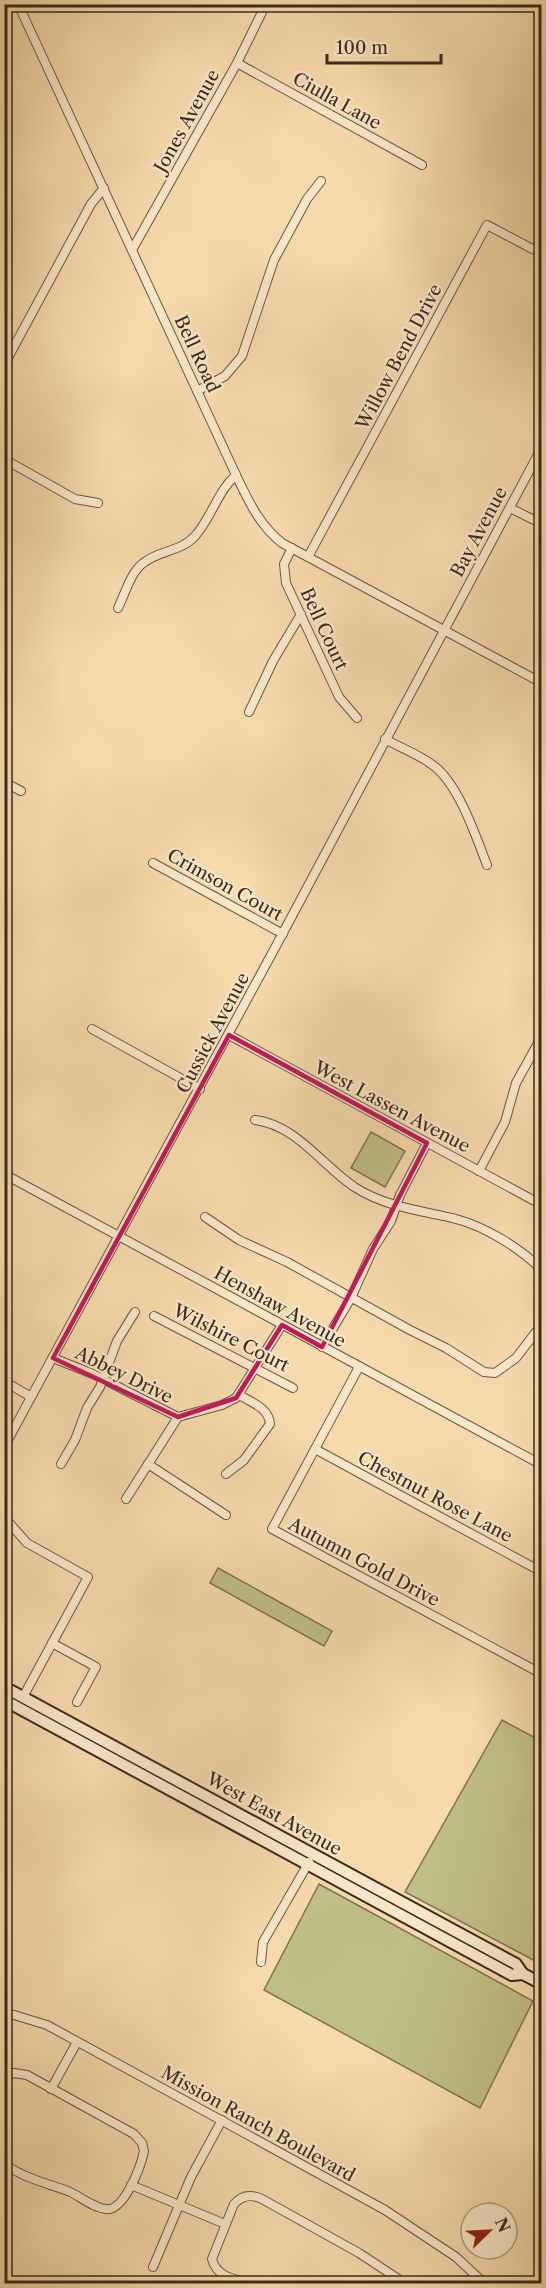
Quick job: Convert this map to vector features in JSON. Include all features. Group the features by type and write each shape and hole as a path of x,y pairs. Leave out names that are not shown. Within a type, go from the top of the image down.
{"main road":[{"name":"West East Avenue","path":"4,1687 310,1859"},
{"name":"West East Avenue","path":"4,1700 516,1964 523,1974 542,1984"}],"street":[{"name":"Bell Road","path":"18,4 236,475 252,508 263,524 276,538 292,548 542,683"},
{"name":"Jones Avenue","path":"132,250 237,63 266,4"},
{"name":"Ciulla Lane","path":"237,63 422,165"},
{"path":"197,391 225,376 242,356 274,260 307,199 321,181"},
{"path":"4,365 78,227 104,188"},
{"name":"Willow Bend Drive","path":"308,557 487,225 542,254"},
{"name":"Bay Avenue","path":"444,630 542,447"},
{"path":"4,459 75,499 98,503"},
{"path":"118,608 138,568 149,559 178,548 192,539 203,526 224,487 236,475"},
{"path":"510,508 542,524"},
{"name":"Bell Court","path":"292,548 285,560 283,573 286,583 339,697 357,718"},
{"path":"249,712 273,662 301,614"},
{"name":"Cussick Avenue","path":"4,1448 200,1089 444,630"},
{"path":"385,740 430,763 442,775 468,816 487,865"},
{"path":"4,782 21,791"},
{"name":"Crimson Court","path":"153,863 283,934"},
{"path":"92,1029 200,1089"},
{"name":"West Lassen Avenue","path":"229,1035 542,1205"},
{"path":"479,1171 505,1122 516,1083 542,1036"},
{"path":"255,1120 270,1124 296,1138 359,1190 396,1205 458,1220 478,1228 518,1250 542,1270"},
{"path":"322,1347 351,1298 369,1256 391,1221 396,1205 427,1143"},
{"name":"Henshaw Avenue","path":"4,1174 542,1465"},
{"path":"205,1217 239,1240 287,1262 446,1348 480,1371 488,1373 500,1370 516,1358 542,1323"},
{"path":"61,1464 75,1440 87,1407 100,1387 117,1341 135,1312"},
{"name":"Wilshire Court","path":"154,1316 293,1388"},
{"path":"226,1474 244,1460 270,1424 265,1411 239,1395 282,1325"},
{"name":"Abbey Drive","path":"53,1358 103,1378 178,1417 222,1405 239,1395"},
{"name":"Autumn Gold Drive","path":"359,1367 272,1529 542,1674"},
{"path":"4,1381 31,1397"},
{"path":"126,1499 178,1417"},
{"name":"Chestnut Rose Lane","path":"315,1449 542,1572"},
{"path":"148,1464 226,1515"},
{"path":"4,1517 27,1543 88,1577 22,1697"},
{"path":"52,1643 96,1667 77,1702"},
{"path":"261,1962 263,1942 310,1859"},
{"name":"Mission Ranch Boulevard","path":"4,2012 38,2021 390,2214 456,2257 485,2283"},
{"path":"51,2089 77,2042"},
{"path":"4,2077 14,2073 23,2073 134,2134 143,2147 143,2156 121,2204 105,2209 72,2193 25,2176 4,2164"},
{"path":"153,2267 196,2167 222,2120"},
{"path":"131,2185 225,2224"},
{"path":"254,2283 225,2276 215,2268 213,2255 236,2201 246,2196 257,2197 359,2253 406,2283"}],"highlighted area":[{"path":"229,1035 427,1143 322,1347 282,1325 236,1398 178,1417 53,1358"}],"shaded area":[{"path":"371,1132 405,1151 385,1187 351,1168"},
{"path":"218,1568 332,1631 324,1646 210,1583"},
{"path":"502,1720 541,1741 541,1964 405,1892"},
{"path":"319,1884 533,2001 480,2108 264,1990"}],"waterway":[{"path":"4,2280 9,2284"}]}
